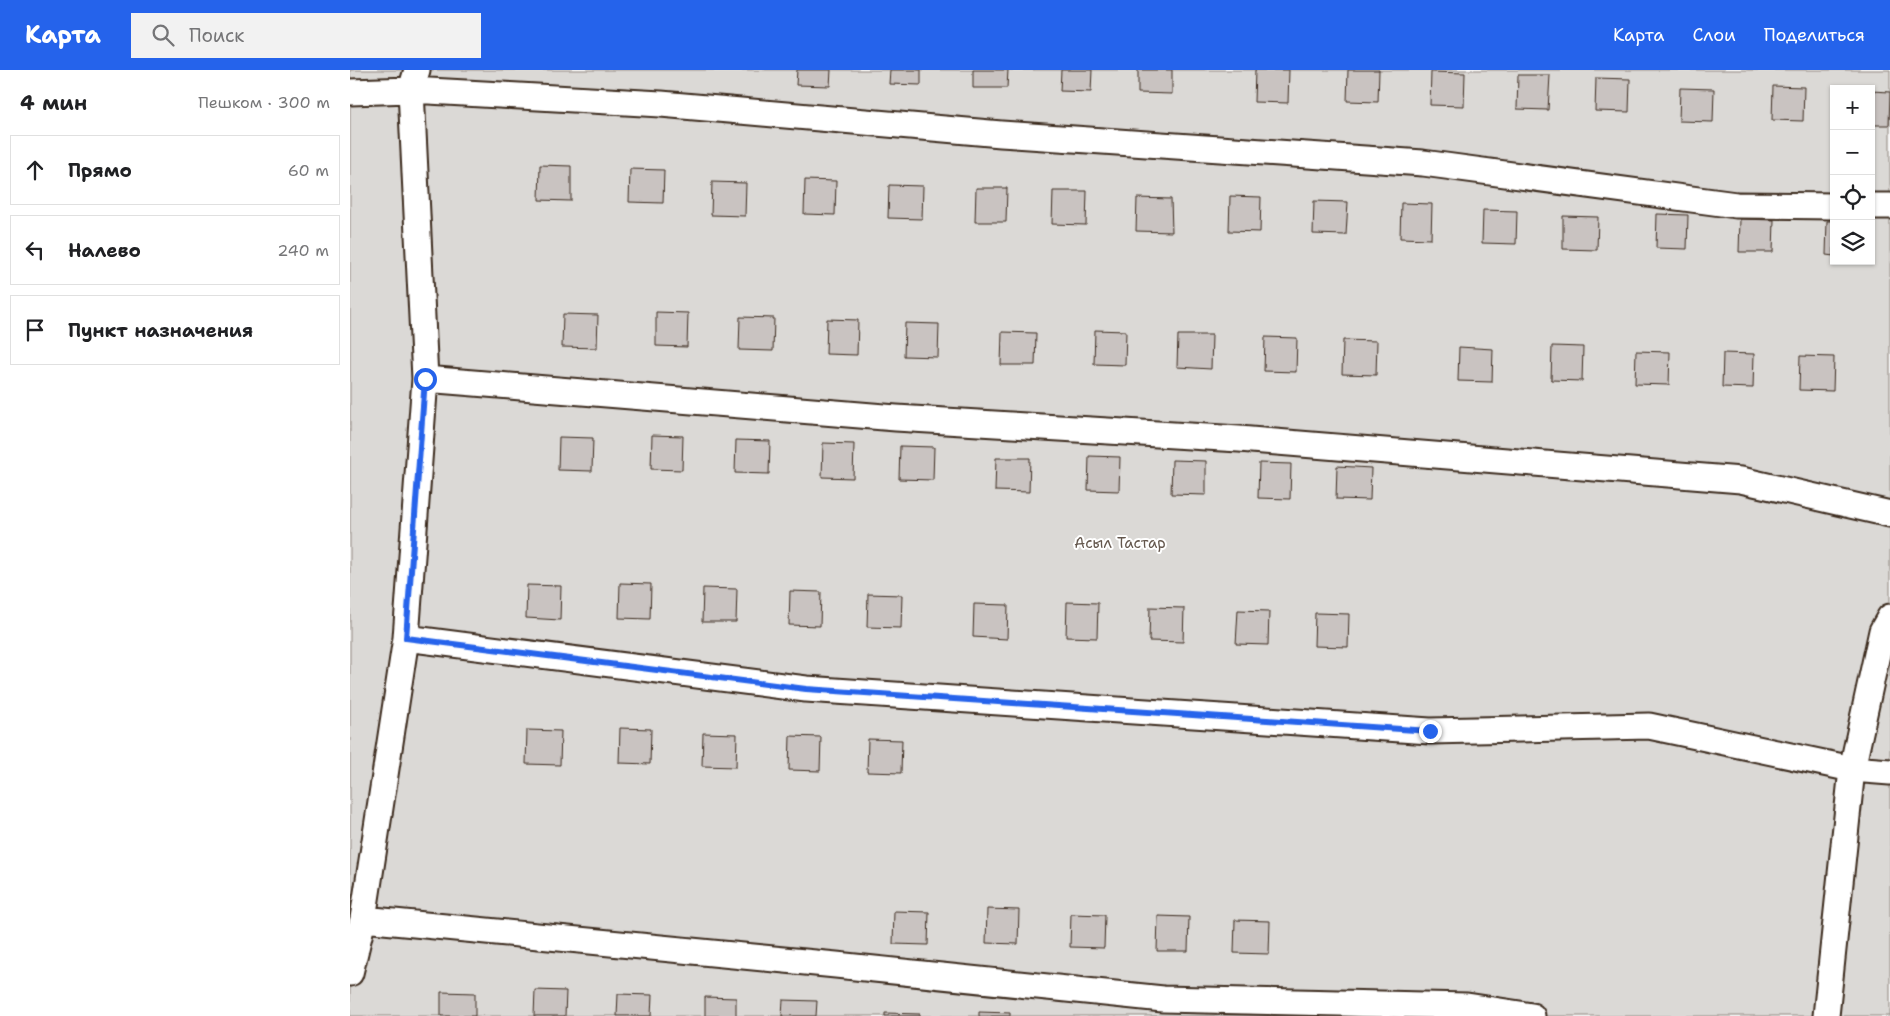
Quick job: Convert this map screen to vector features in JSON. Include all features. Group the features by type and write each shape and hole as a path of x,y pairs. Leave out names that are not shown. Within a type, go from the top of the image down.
{"street":[{"path":"350,92 414,80 1002,134 1423,163 1736,205 1830,206"},
{"path":"350,973 363,919 406,638 425,379 414,80"},
{"path":"1875,206 1890,206"},
{"path":"425,379 896,418 1239,439 1741,480 1890,514"},
{"path":"1826,1016 1852,769 1882,631 1890,618"},
{"path":"406,638 806,689 1430,731 1649,726 1852,769 1890,772"},
{"path":"363,919 1163,999 1467,1006 1532,1016"}],"green space":[{"name":"Асыл Тастар","path":"350,70 1890,70 1890,1016 350,1016"}],"building":[{"path":"797,70 831,70 830,86 796,85"},
{"path":"890,70 921,70 921,85 889,84"},
{"path":"973,70 1008,70 1007,88 973,88"},
{"path":"1061,70 1092,70 1091,92 1060,91"},
{"path":"1138,70 1172,70 1172,94 1138,93"},
{"path":"1255,70 1289,70 1288,103 1254,102"},
{"path":"1348,70 1379,70 1378,102 1347,101"},
{"path":"1431,72 1465,73 1464,106 1430,105"},
{"path":"1518,75 1550,75 1548,110 1517,109"},
{"path":"1596,78 1630,79 1629,112 1595,111"},
{"path":"1773,86 1804,87 1803,121 1772,120"},
{"path":"1680,88 1714,89 1713,122 1679,121"},
{"path":"1875,91 1890,92 1889,125 1875,125"},
{"path":"540,165 571,166 571,201 539,200"},
{"path":"630,169 664,170 663,203 629,202"},
{"path":"805,180 836,181 835,215 804,214"},
{"path":"712,182 746,183 745,216 711,215"},
{"path":"889,185 923,186 922,219 888,218"},
{"path":"976,188 1007,188 1006,222 975,222"},
{"path":"1053,191 1087,191 1086,225 1052,224"},
{"path":"1230,196 1261,197 1260,232 1229,231"},
{"path":"1137,198 1171,199 1172,232 1136,231"},
{"path":"1314,201 1348,202 1346,235 1313,234"},
{"path":"1401,203 1432,204 1431,239 1400,238"},
{"path":"1483,210 1517,211 1516,244 1482,243"},
{"path":"1657,214 1688,215 1687,249 1656,248"},
{"path":"1563,216 1598,217 1597,250 1563,249"},
{"path":"1740,219 1774,220 1773,252 1739,252"},
{"path":"1827,221 1830,221 1830,256 1826,255"},
{"path":"656,312 688,313 687,347 656,346"},
{"path":"563,314 598,315 597,348 562,347"},
{"path":"740,317 774,318 773,351 739,350"},
{"path":"827,319 858,320 857,355 826,354"},
{"path":"905,323 939,324 938,357 904,356"},
{"path":"1095,330 1126,331 1125,365 1094,364"},
{"path":"1002,332 1036,333 1035,365 1001,365"},
{"path":"1178,335 1212,335 1211,369 1177,367"},
{"path":"1265,337 1297,338 1296,372 1264,371"},
{"path":"1343,340 1377,341 1376,375 1342,374"},
{"path":"1552,346 1583,347 1582,381 1551,380"},
{"path":"1459,347 1493,349 1492,382 1458,381"},
{"path":"1636,351 1670,352 1669,385 1635,384"},
{"path":"1723,353 1754,354 1753,388 1722,387"},
{"path":"1800,356 1834,357 1833,391 1799,390"},
{"path":"652,435 683,436 682,470 651,469"},
{"path":"559,437 593,438 592,471 558,470"},
{"path":"736,440 770,441 769,474 735,473"},
{"path":"823,443 854,444 853,478 822,477"},
{"path":"900,446 934,447 933,480 899,479"},
{"path":"1089,456 1120,457 1119,491 1088,490"},
{"path":"996,458 1030,458 1029,492 995,491"},
{"path":"1172,460 1206,461 1206,495 1171,494"},
{"path":"1259,463 1291,464 1290,499 1258,498"},
{"path":"1337,466 1371,468 1370,500 1336,499"},
{"path":"620,583 651,584 650,619 619,618"},
{"path":"527,585 561,586 560,620 526,618"},
{"path":"703,588 737,589 736,622 702,622"},
{"path":"790,591 821,592 820,626 789,625"},
{"path":"868,594 902,595 901,628 867,627"},
{"path":"1067,602 1098,603 1097,638 1066,637"},
{"path":"974,604 1008,605 1007,639 973,637"},
{"path":"1150,607 1184,608 1183,642 1149,641"},
{"path":"1238,610 1269,611 1268,645 1236,644"},
{"path":"1315,613 1349,614 1348,647 1314,646"},
{"path":"620,728 651,729 650,764 619,763"},
{"path":"527,730 561,731 560,765 526,764"},
{"path":"703,733 737,734 736,767 702,766"},
{"path":"790,736 821,737 820,771 789,770"},
{"path":"868,739 902,740 901,773 867,772"},
{"path":"987,909 1019,910 1018,944 986,943"},
{"path":"894,911 929,912 928,945 893,944"},
{"path":"1071,914 1105,915 1104,948 1070,947"},
{"path":"1158,916 1189,917 1188,951 1157,951"},
{"path":"1235,920 1270,921 1269,954 1234,953"},
{"path":"535,990 566,991 565,1016 534,1016"},
{"path":"441,992 475,993 475,1016 441,1016"},
{"path":"618,994 652,995 651,1016 617,1016"},
{"path":"705,997 736,998 736,1016 705,1016"},
{"path":"783,1000 817,1001 816,1016 782,1016"},
{"path":"979,1012 1010,1013 1010,1016 979,1016"},
{"path":"885,1013 920,1014 920,1016 885,1016"}],"route":[{"path":"425,379 406,638 806,689 1430,731"}]}
